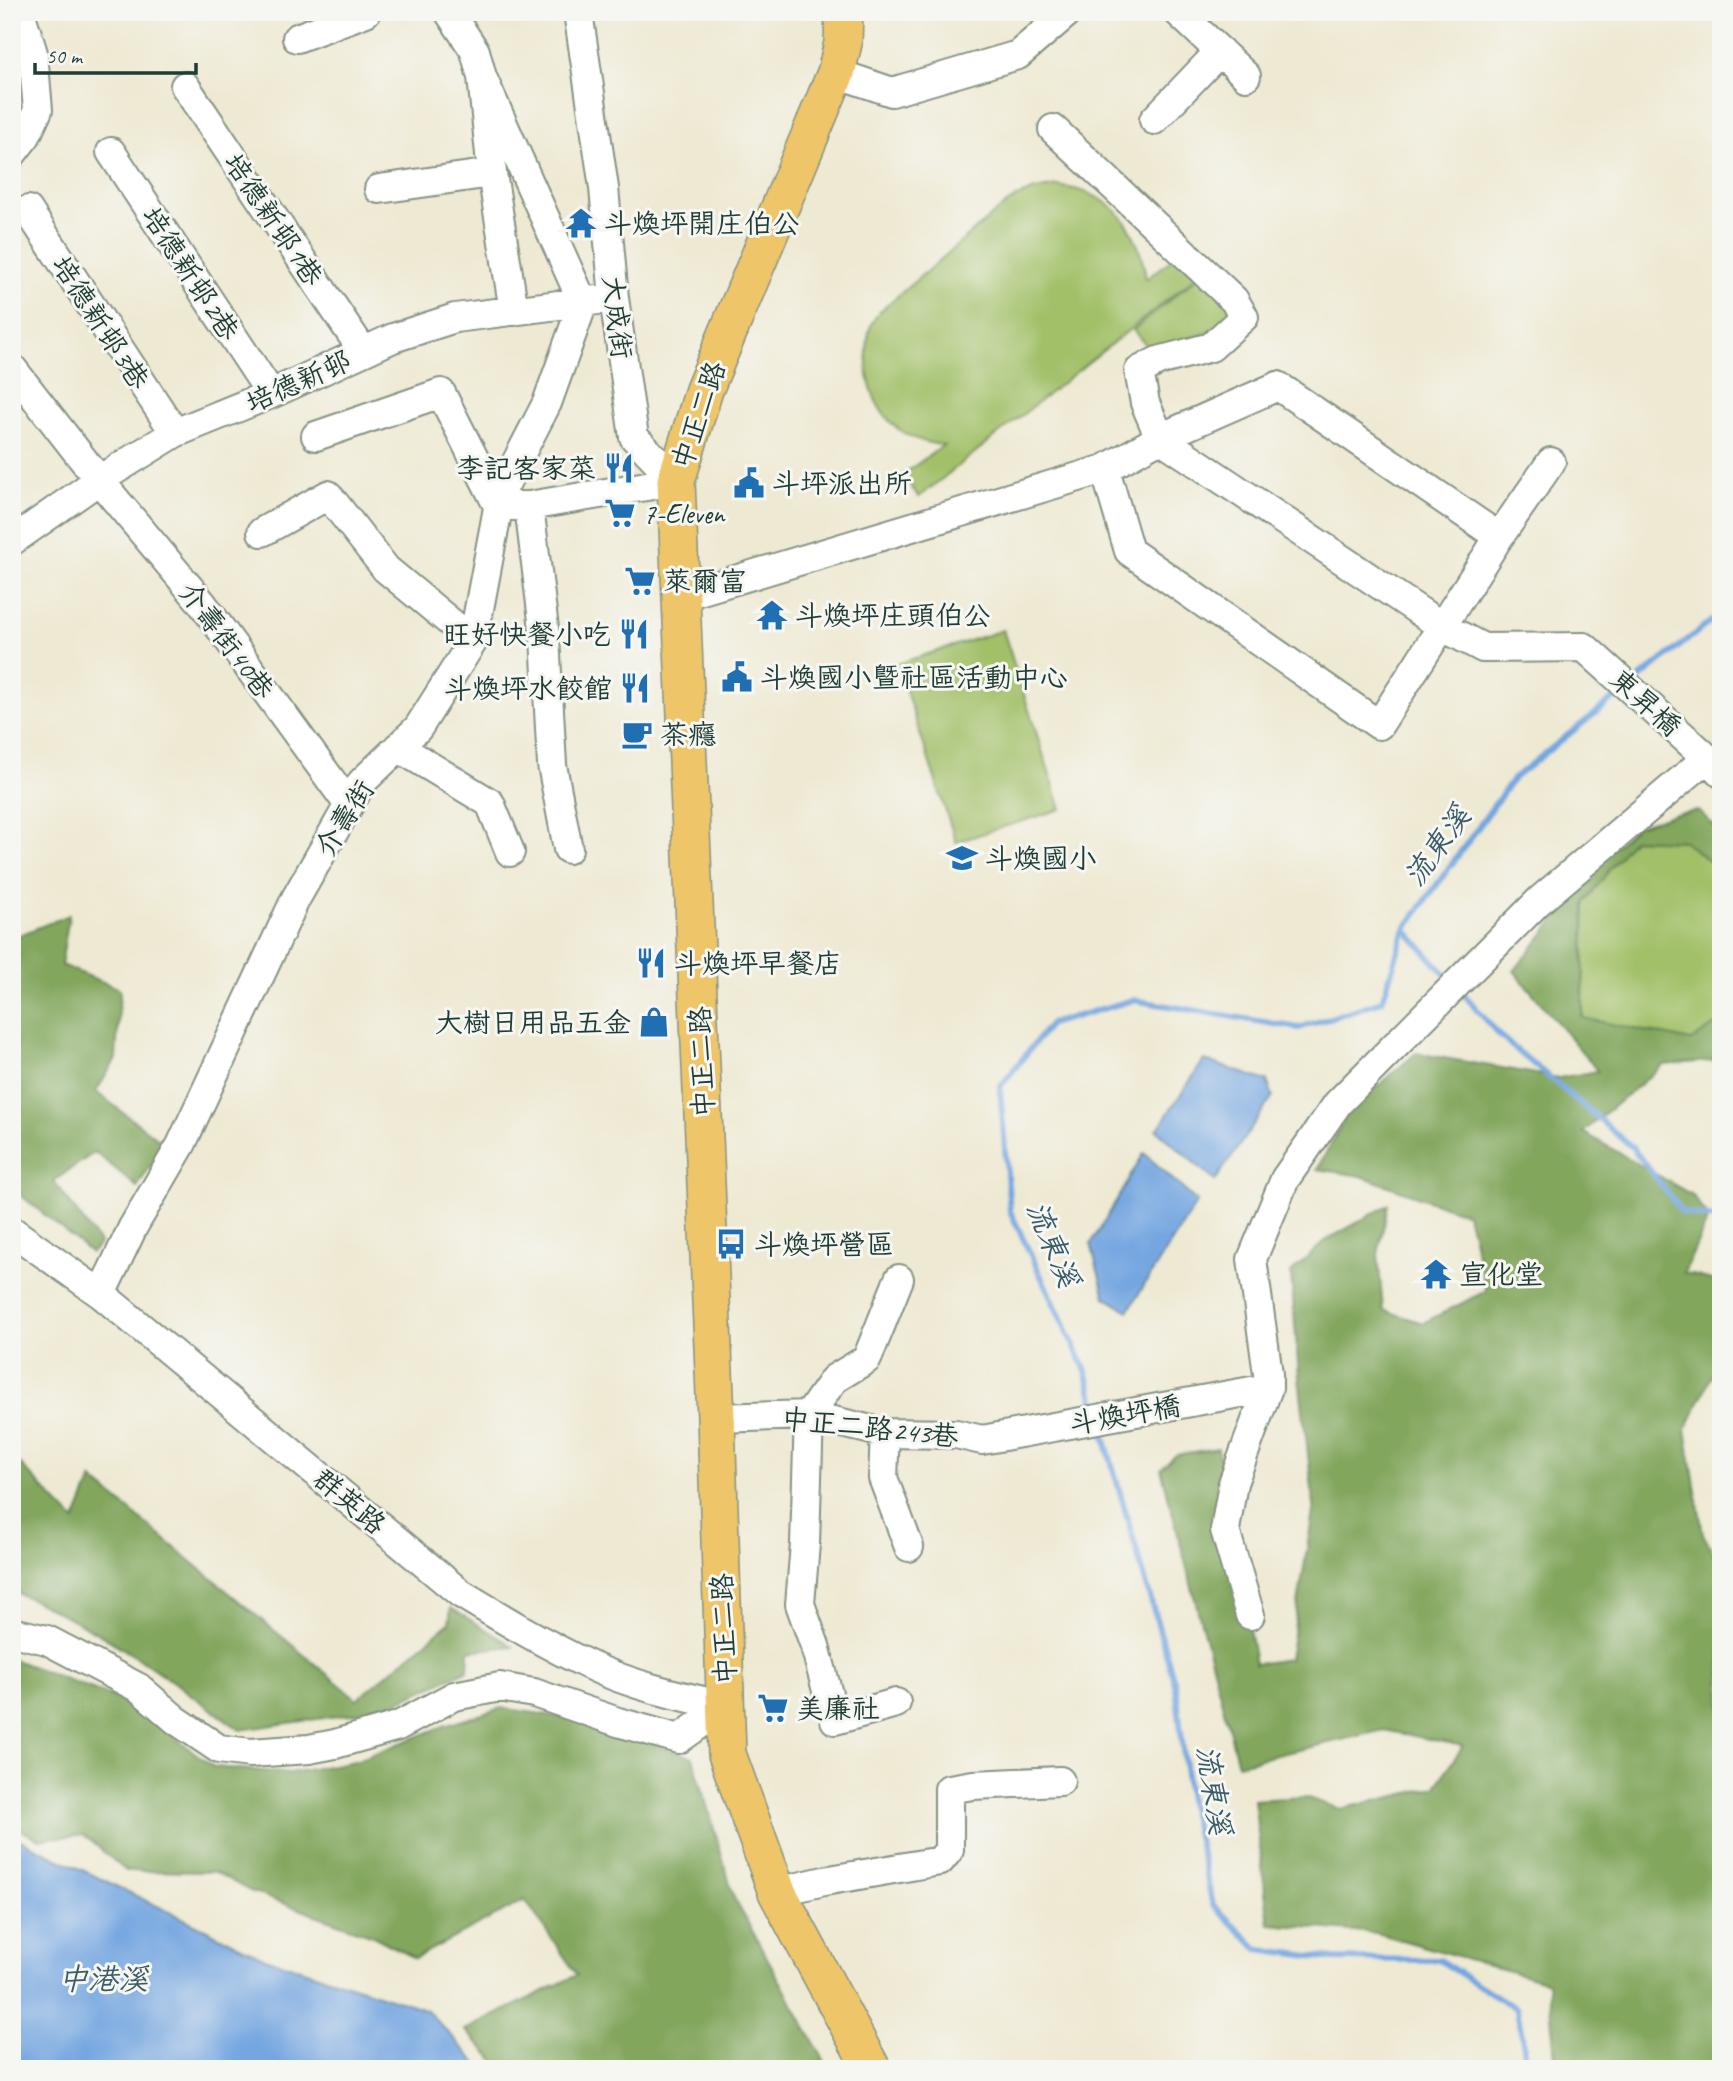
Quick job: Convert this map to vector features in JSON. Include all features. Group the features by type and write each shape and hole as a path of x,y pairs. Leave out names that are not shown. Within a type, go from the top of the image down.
{"main road":[{"name":"中正二路","path":"845,12 843,43 836,73 704,390 676,481 716,1418 727,1754 777,1892 872,2069"}],"street":[{"path":"12,154 26,136 38,110 33,53 20,12"},
{"path":"297,38 366,12"},
{"path":"449,12 475,51 482,78 492,173 514,311"},
{"name":"大成街","path":"578,12 604,188 614,298 634,437 676,481"},
{"path":"836,73 892,92 1018,55 1068,12"},
{"path":"1178,12 1246,76"},
{"path":"1154,120 1220,51"},
{"path":"482,78 583,303"},
{"name":"培德新邨1巷","path":"186,86 363,351"},
{"path":"1052,129 1234,300 1244,317 1211,347 1158,362 1139,371 1145,403 1160,438 1443,627"},
{"name":"培德新邨2巷","path":"111,152 271,394"},
{"path":"379,189 492,173"},
{"name":"培德新邨3巷","path":"27,210 175,433"},
{"name":"培德新邨","path":"12,541 99,480 175,433 271,394 393,338 455,318 614,298"},
{"name":"介壽街","path":"101,1294 134,1227 181,1145 296,898 362,782 418,728 473,641 501,492 547,403 583,303"},
{"name":"介壽街40巷","path":"12,368 99,480 202,603 349,805"},
{"path":"682,596 1105,470 1160,438 1278,386 1499,537"},
{"path":"316,436 441,393 498,506 529,506 676,481"},
{"path":"1105,470 1129,551 1379,724 1550,462"},
{"path":"262,532 328,495 387,569 473,641"},
{"path":"529,506 545,637 552,765 568,849"},
{"name":"東昇橋","path":"1443,627 1483,648 1584,647 1714,766"},
{"path":"398,747 490,803 510,852"},
{"path":"1250,1615 1225,1530 1233,1483 1268,1388 1252,1259 1285,1179 1338,1103 1539,901 1714,766"},
{"name":"群英路","path":"12,1231 101,1294 460,1593 593,1667 662,1691 725,1706"},
{"path":"896,1703 835,1720 815,1646 800,1604 805,1544 809,1415 834,1379 867,1359 899,1279"},
{"name":"斗煥坪橋","path":"982,1440 1268,1388"},
{"name":"中正二路243巷","path":"716,1418 809,1415 885,1433 956,1434 982,1440"},
{"path":"885,1433 883,1478 909,1547"},
{"path":"12,1632 47,1640 139,1688 176,1720 219,1749 250,1753 309,1749 335,1744 398,1726 454,1696 500,1688 534,1693 618,1722 679,1738 725,1706"},
{"path":"777,1892 940,1861 949,1850 949,1789 973,1785 1060,1781"}],"green space":[{"path":"1057,186 1093,195 1120,214 1137,243 1146,279 1176,256 1197,276 919,497 902,475 944,445 910,436 885,416 871,387 868,370 867,346 871,327 879,312 996,212 1017,197"},
{"path":"1204,272 1235,309 1232,326 1149,349 1133,330"},
{"path":"1003,630 1061,809 956,842 897,664"},
{"path":"1699,811 1721,833 1721,871 1684,841 1633,839 1585,902 1582,1018 1691,1041 1721,1021 1721,1060 1663,1065 1583,1132 1692,1195 1709,1217 1684,1273 1716,1281 1721,1278 1721,1356 1686,1429 1703,1534 1721,1567 1721,2069 1556,2069 1548,1982 1377,1933 1269,1924 1254,1800 1305,1797 1340,1809 1435,1787 1463,1746 1384,1730 1238,1764 1161,1469 1176,1455 1218,1448 1255,1664 1289,1659 1314,1506 1299,1377 1291,1273 1325,1241 1388,1205 1378,1254 1383,1310 1423,1323 1486,1291 1467,1214 1361,1176 1317,1169 1349,1111 1416,1053 1559,1078 1598,1071 1514,971 1608,853 1637,826 1676,814"},
{"path":"1632,839 1684,841 1721,871 1721,1021 1691,1041 1583,1018 1585,902"},
{"path":"69,915 61,965 120,989 116,1059 96,1092 165,1144 137,1187 95,1152 54,1181 100,1244 91,1253 12,1188 12,938"},
{"path":"12,1456 75,1521 92,1479 357,1699 449,1623 451,1608 513,1646 469,1651 468,1670 380,1710 240,1730 130,1653 73,1620 12,1591"},
{"path":"12,1659 127,1702 214,1767 290,1773 355,1761 444,1726 501,1708 569,1718 693,1757 734,1898 829,2069 503,2069 465,2030 577,1975 525,1900 415,1958 373,1936 250,1891 215,1872 126,1871 84,1835 39,1839 12,1826"}],"water":[{"path":"1204,1060 1267,1081 1273,1096 1215,1181 1157,1130"},
{"path":"1144,1153 1197,1202 1128,1311 1105,1297 1091,1244"},
{"name":"中港溪","path":"12,1836 265,1958 426,2009 482,2069 12,2069"}],"waterway":[{"name":"流東溪","path":"1635,682 1721,613"},
{"name":"流東溪","path":"1097,1412 1086,1371 1010,1211 1000,1087 1050,1024 1133,1000 1299,1028 1382,1001 1405,929 1513,779 1623,691"},
{"path":"1405,929 1450,980"},
{"path":"1460,990 1500,1036 1632,1147 1683,1213 1721,1219"},
{"name":"流東溪","path":"1101,1426 1176,1688 1189,1801 1213,1905 1258,1949 1333,1959 1439,1960 1517,2009 1528,2069"}],"place":[{"name":"斗煥坪開庄伯公","path":"581,223"},
{"name":"李記客家菜","path":"619,468"},
{"name":"斗坪派出所","path":"749,483"},
{"name":"7-Eleven","path":"620,513"},
{"name":"萊爾富","path":"640,581"},
{"name":"斗煥坪庄頭伯公","path":"772,615"},
{"name":"旺好快餐小吃","path":"634,634"},
{"name":"斗煥國小暨社區活動中心","path":"737,677"},
{"name":"斗煥坪水餃館","path":"635,688"},
{"name":"茶癮","path":"637,734"},
{"name":"斗煥國小","path":"962,858"},
{"name":"斗煥坪早餐店","path":"651,963"},
{"name":"大樹日用品五金","path":"654,1022"},
{"name":"斗煥坪營區","path":"731,1244"},
{"name":"宣化堂","path":"1436,1274"},
{"name":"美廉社","path":"773,1708"}]}
